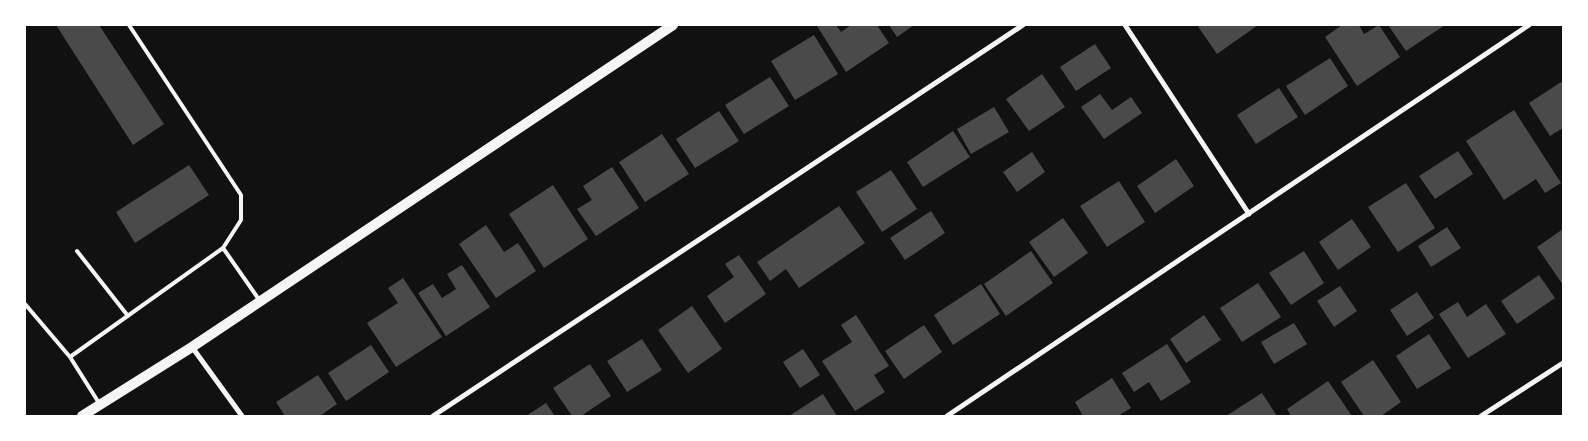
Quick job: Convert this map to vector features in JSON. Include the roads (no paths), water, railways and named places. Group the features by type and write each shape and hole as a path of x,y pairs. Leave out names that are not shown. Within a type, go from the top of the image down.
{"main road":[{"path":"82,416 192,347 674,25"}],"street":[{"path":"433,416 1023,25"},
{"path":"1125,25 1249,214"},
{"path":"947,416 1529,25"},
{"path":"192,347 242,416"},
{"path":"1481,416 1563,362"}],"lane":[{"path":"70,357 223,248 241,220 241,195 129,25"},
{"path":"223,248 260,302"},
{"path":"77,251 128,316"},
{"path":"25,304 70,357 101,404"}]}
